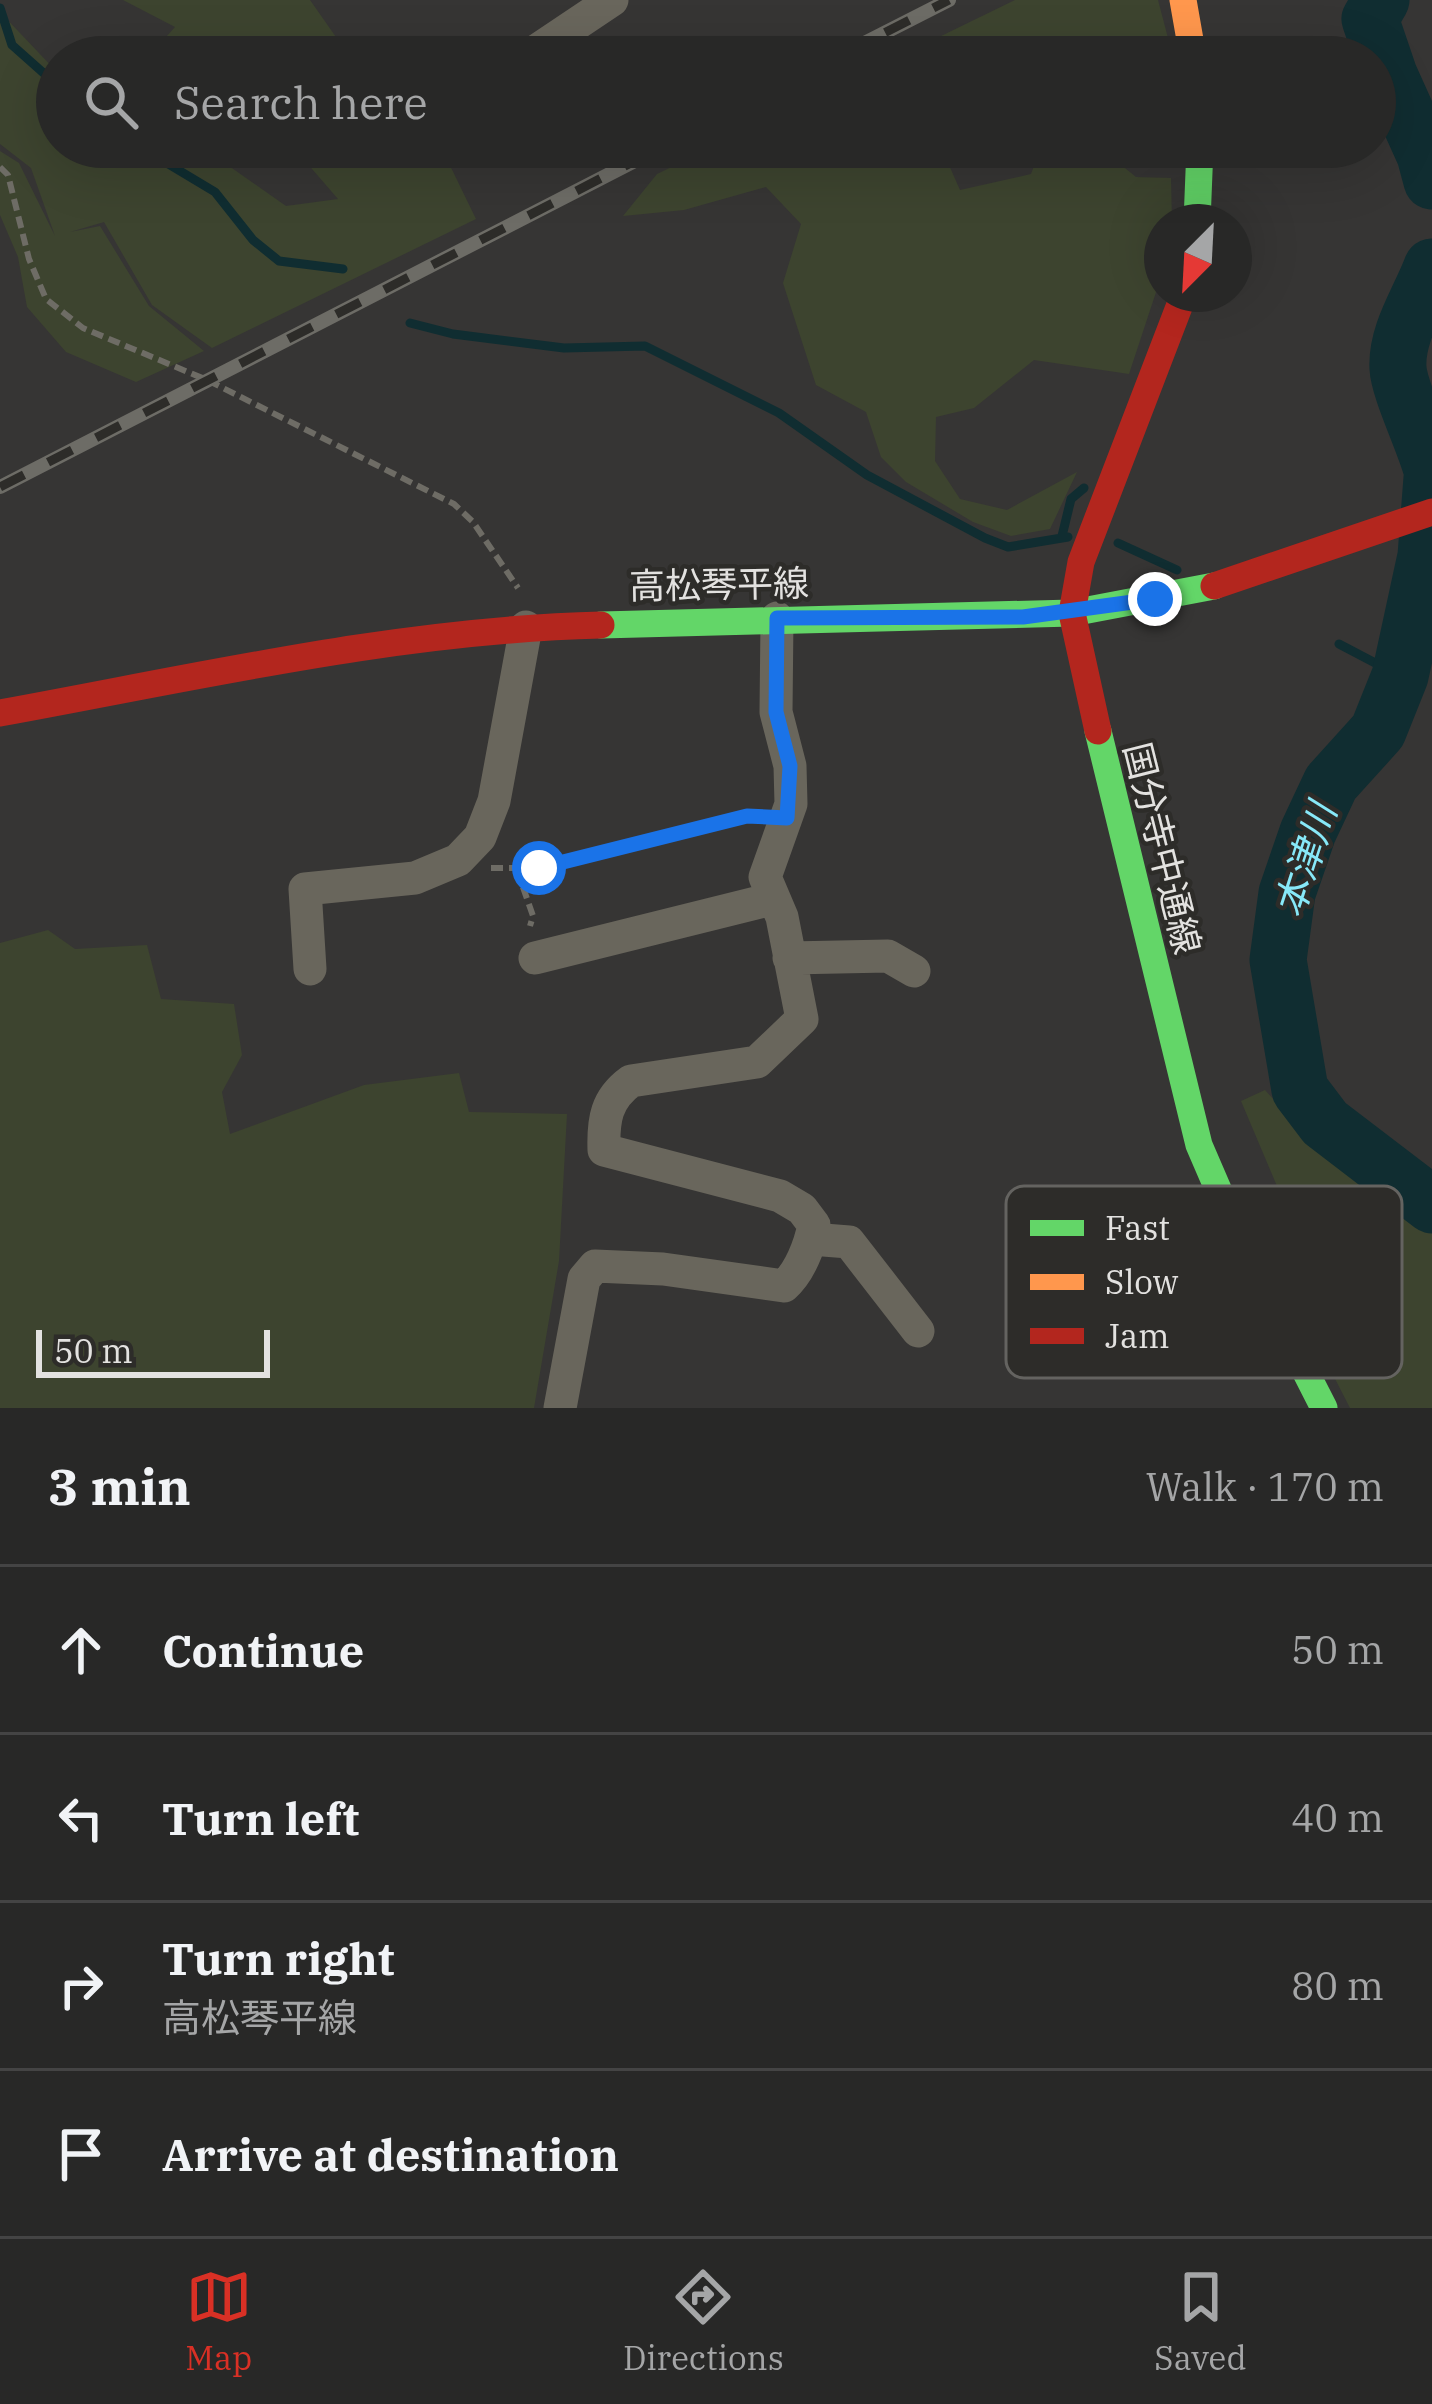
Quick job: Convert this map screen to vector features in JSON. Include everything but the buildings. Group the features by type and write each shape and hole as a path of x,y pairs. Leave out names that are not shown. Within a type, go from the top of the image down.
{"main road":[{"path":"1183,0 1189,36"},
{"path":"1198,204 1199,168"},
{"name":"国分寺中通線","path":"1177,312 1081,562 1072,613 1114,805 1199,1145 1217,1186"},
{"name":"高松琴平線","path":"0,713 277,662 526,627 1072,613 1196,591 1432,512"},
{"name":"国分寺中通線","path":"1309,1378 1324,1408"}],"street":[{"path":"558,36 612,0"},
{"path":"560,1408 584,1279 595,1266 663,1269 784,1286 811,1240 814,1225 802,1210 780,1196 604,1150 603,1119 616,1091 631,1081 757,1062 802,1019 782,917 765,868 787,818 790,766 776,712 777,618"},
{"path":"310,970 305,889 415,878 458,860 480,837 494,801 526,627"},
{"path":"536,958 772,899"},
{"path":"789,958 888,956 914,971"},
{"path":"811,1240 849,1242 917,1331"}],"path":[{"path":"0,167 8,175 28,259 46,299 83,328 207,380 454,504 473,522 518,586 526,627"},
{"path":"438,868 448,873 539,868 747,816 787,818"},
{"path":"517,868 533,916 523,949 536,958"}],"green space":[{"path":"123,0 310,0 335,36 167,36 175,27"},
{"path":"1015,0 1158,0 1167,36 941,36"},
{"path":"0,12 36,50 36,168 232,168 286,206 338,199 311,168 451,168 476,219 212,348 152,305 104,222 70,232 100,226 149,306 204,351 136,382 66,352 27,307 18,257 0,215 0,151 19,163 55,236 31,168 0,144"},
{"path":"669,168 950,168 960,190 1031,174 1033,168 1125,168 1136,177 1171,178 1172,204 1144,204 1144,312 1149,312 1129,374 1034,360 974,408 936,417 935,461 960,499 1007,510 1077,472 1050,529 1011,536 973,522 906,482 881,457 866,412 816,385 783,283 801,224 766,187 684,210 623,216 657,174"},
{"path":"48,930 75,949 147,945 161,999 234,1004 242,1055 222,1092 230,1134 364,1085 459,1073 469,1112 567,1114 559,1261 534,1408 0,1408 0,943"},
{"path":"1265,1090 1317,1147 1372,1186 1277,1186 1241,1101"},
{"path":"1402,1208 1432,1229 1432,1408 1350,1408 1335,1378 1402,1378"}],"waterway":[{"name":"本津川","path":"1376,36 1370,19 1381,0"},
{"path":"0,8 12,45 36,66"},
{"name":"本津川","path":"1396,91 1432,181"},
{"path":"175,168 215,192 253,240 279,261 343,269"},
{"name":"本津川","path":"1432,267 1398,355 1403,389 1432,470"},
{"path":"410,323 453,334 564,348 645,346 779,413 867,475 985,538 1008,547 1068,537"},
{"name":"本津川","path":"1432,478 1426,556 1400,676 1378,731 1331,783 1308,832 1287,893 1278,960 1300,1090 1325,1123 1432,1205"},
{"path":"1062,536 1071,499 1084,488"},
{"path":"1118,543 1177,570"},
{"path":"1339,644 1400,676"}],"railway":[{"path":"878,36 949,0"},
{"path":"0,487 621,168"}],"traffic: fast":[{"path":"1198,204 1199,168"},
{"path":"601,625 1072,613 1214,586"},
{"path":"1098,731 1199,1145 1217,1186"},
{"path":"1309,1378 1324,1408"}],"traffic: slow":[{"path":"1183,0 1189,36"}],"traffic: jam":[{"path":"1098,731 1072,613 1081,562 1177,312"},
{"path":"1214,586 1432,512"},
{"path":"0,713 374,646 601,625"}],"route":[{"path":"539,868 747,816 787,818 790,766 776,712 777,618 1023,617 1155,599"}]}
